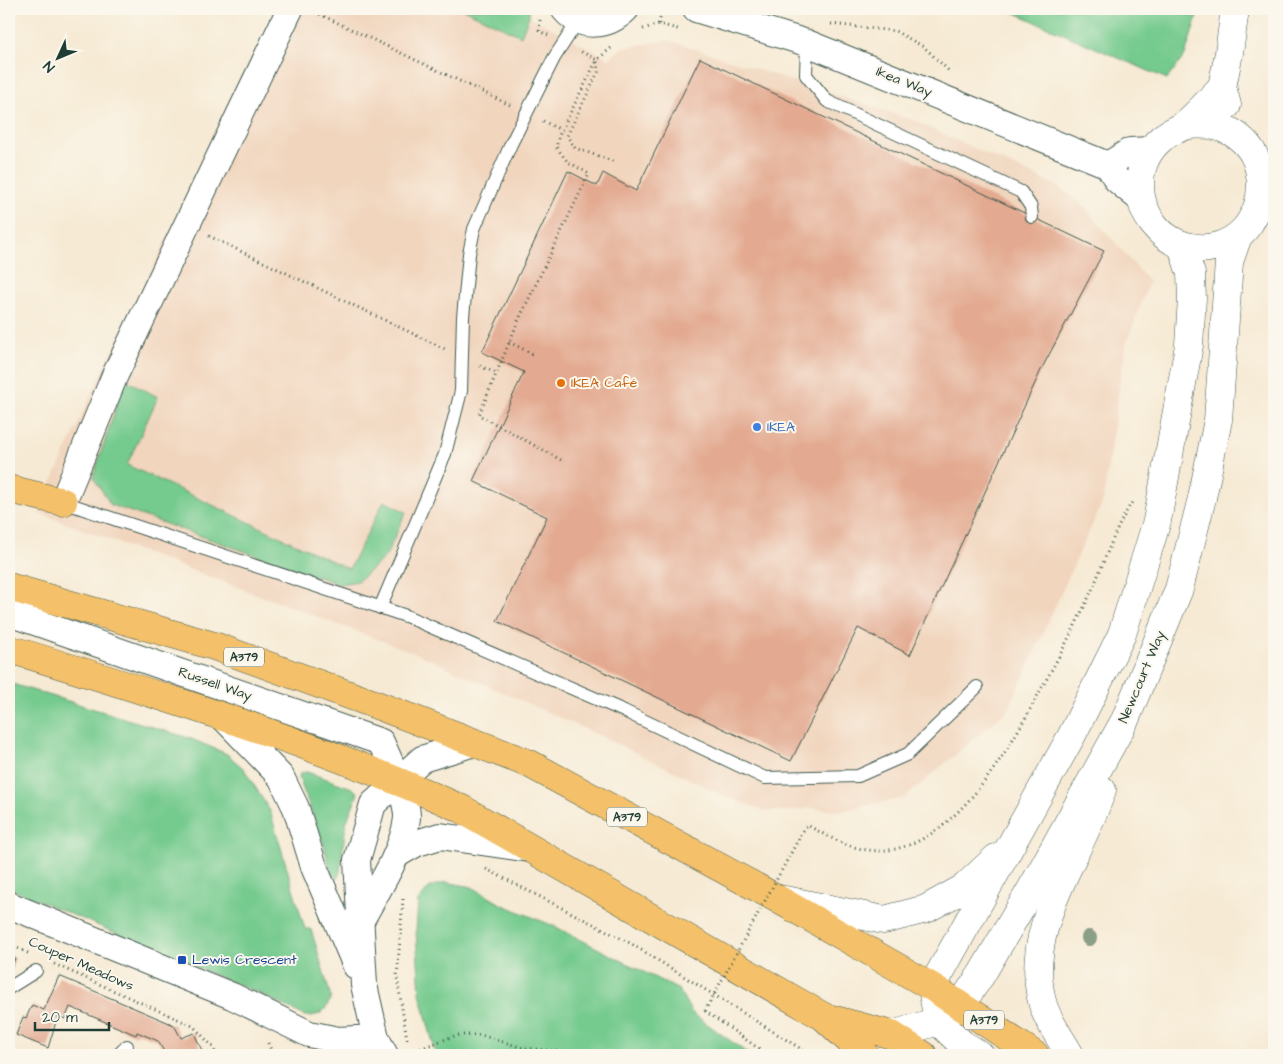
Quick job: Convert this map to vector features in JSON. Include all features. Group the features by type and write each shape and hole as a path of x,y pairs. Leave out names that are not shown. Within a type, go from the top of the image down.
{"main road":[{"path":"9,489 64,502"},
{"name":"A379","path":"9,587 214,646 374,704 530,764 776,898 932,987 961,1004 1035,1055"},
{"path":"9,649 222,716 398,780 462,809 824,1017 865,1055"},
{"path":"824,1017 892,1035 923,1055"}],"street":[{"path":"64,502 115,375 290,9"},
{"path":"1235,9 1222,87 1236,132"},
{"path":"571,15 595,24 607,23 618,17 631,20"},
{"name":"Ikea Way","path":"691,20 807,42 1108,165"},
{"path":"1183,126 1222,87"},
{"path":"1140,199 1141,173 1151,150 1171,131 1183,126 1210,124 1236,132 1252,146 1268,168 1266,186 1268,206 1248,231 1220,247 1200,249 1182,246 1167,238 1155,227 1140,199 1117,180 1108,165 1130,151 1151,150"},
{"name":"Newcourt Way","path":"892,1035 938,1021 961,1004 981,975 1036,881 1126,720 1179,589 1200,504 1218,420 1229,262 1237,239"},
{"path":"980,1055 962,1044 938,1021 932,987 1072,735 1122,634 1157,521 1189,344 1192,298 1191,274 1182,246"},
{"name":"Russell Way","path":"9,613 381,742 398,780 407,817 396,855 360,922"},
{"name":"Russell Way","path":"9,905 232,996 306,1045 338,1040 380,1047 364,985 314,867 296,808 281,777 222,716"},
{"path":"1070,1055 1043,1006 1038,965 1043,929 1094,814 1126,720"},
{"name":"Russell Way","path":"364,985 357,860 373,804 422,759 474,743"},
{"path":"396,855 417,843 440,836 534,850"},
{"path":"776,898 884,920 926,909 964,888 1014,841"}],"lane":[{"path":"380,608 445,454 461,391 463,358 462,317 469,254 474,229 554,58 571,15"},
{"path":"807,42 806,75 827,101 1021,192 1031,207 1032,217"},
{"path":"64,502 406,616 624,711 765,778 858,776 908,754 978,686"},
{"path":"9,988 36,971"}],"path":[{"path":"308,9 561,130"},
{"path":"659,24 662,9"},
{"path":"631,20 659,24 691,20"},
{"path":"561,460 479,415 508,342 589,174 567,161 556,147 561,130 597,60 616,43"},
{"path":"597,60 598,72 567,136 576,148 614,162"},
{"path":"186,225 496,373"},
{"path":"508,342 533,354"},
{"path":"768,1055 705,1011 807,825 843,844 862,850 898,848 926,836 974,796 1010,746 1050,675 1091,592 1126,512 1134,500"},
{"path":"478,865 630,943 811,1055"},
{"path":"404,894 397,977 405,1032 411,1054 457,1035 481,1035 523,1048 600,1055"},
{"name":"Couper Meadows","path":"9,944 35,956"},
{"name":"Couper Meadows","path":"53,964 193,1026 213,1046 216,1055"},
{"path":"632,1055 649,1052 659,1055"}],"shaded area":[{"path":"279,9 529,9 529,16 609,59 622,48 668,40 912,120 1053,184 1080,202 1149,282 1125,347 1103,501 1008,710 904,798 840,811 811,808 792,811 764,811 727,797 607,739 420,655 38,513 97,382"}],"green space":[{"path":"463,9 529,9 529,16 521,36"},
{"path":"1006,9 1158,9 1197,17 1185,55 1167,79"},
{"path":"128,381 158,397 127,465 349,569 384,501 406,512 386,556 358,581 339,584 111,505 93,477 123,386"},
{"path":"9,683 189,738 227,754 244,769 270,811 305,929 311,929 331,997 322,1012 305,1016 258,993 9,888"},
{"path":"307,772 352,788 358,793 346,823 340,872 337,879 331,874 324,845 299,778 300,773"},
{"path":"446,882 472,887 501,904 556,927 679,990 692,1013 750,1055 436,1055 420,993 416,931 418,901 430,887"}],"building":[{"name":"IKEA","path":"700,58 1104,251 1042,368 910,655 858,628 791,761 497,621 547,517 473,481 524,372 482,352 568,171 597,186 603,173 636,191"},
{"path":"9,955 15,958 9,975"},
{"path":"59,976 174,1025 181,1038 194,1033 204,1055 166,1055 158,1041 137,1032 136,1035 70,1007 65,1019 58,1015 48,1048 16,1035 23,1017 26,1018 32,1005 44,1010"}],"place":[{"name":"IKEA Café","path":"561,383"},
{"name":"IKEA","path":"757,427"},
{"name":"Lewis Crescent","path":"182,960"}]}
